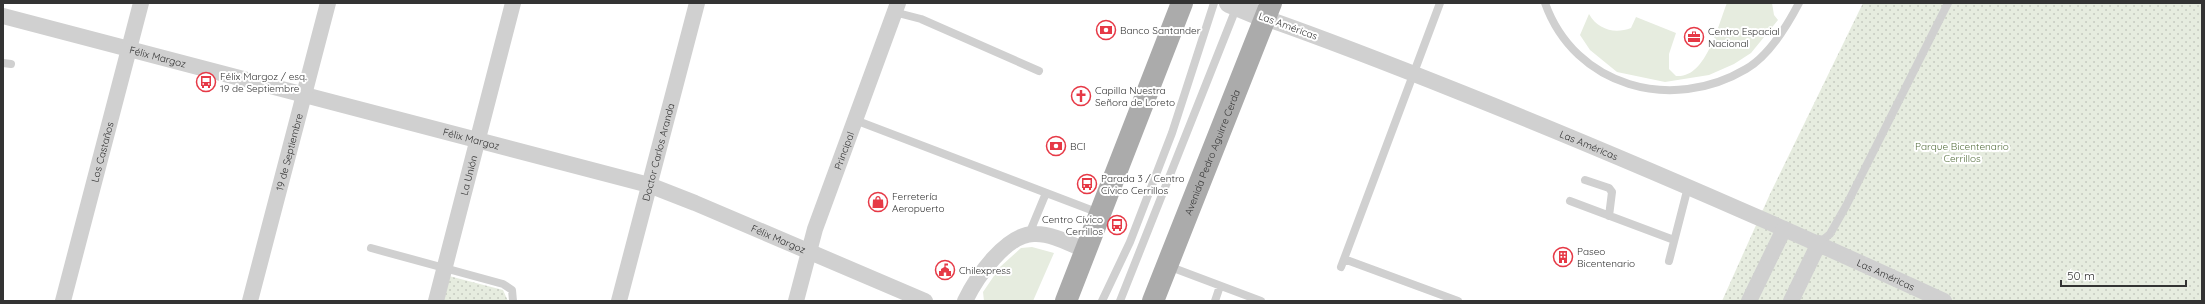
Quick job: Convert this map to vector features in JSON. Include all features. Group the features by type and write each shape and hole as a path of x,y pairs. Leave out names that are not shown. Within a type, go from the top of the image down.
{"main road":[{"path":"1066,301 1182,3"},
{"name":"Avenida Pedro Aguirre Cerda","path":"1153,301 1268,10"}],"street":[{"name":"Los Castaños","path":"63,301 141,3"},
{"name":"19 de Septiembre","path":"250,301 328,3"},
{"name":"La Unión","path":"436,301 513,3"},
{"name":"Doctor Carlos Aranda","path":"619,301 697,3"},
{"name":"Las Américas","path":"1235,4 1268,10 1415,73 1561,132 1819,243 1944,301"},
{"name":"Principal","path":"796,301 815,228 896,7"},
{"name":"Félix Margoz","path":"3,16 649,185 925,301"},
{"path":"1749,301 1784,229"},
{"path":"965,301 985,270 1002,250 1017,238 1029,234 1044,234 1085,250"},
{"path":"1791,301 1819,243"}],"lane":[{"path":"1102,301 1130,242 1172,133 1214,3"},
{"path":"1440,3 1415,73 1342,263 1458,301"},
{"path":"1544,3 1552,22 1580,58 1619,82 1662,92 1707,87 1747,69 1780,38 1799,3"},
{"path":"1819,243 1830,234 1846,206 1948,3"},
{"path":"1120,301 1235,4"},
{"path":"896,7 1039,71"},
{"path":"855,120 1099,214"},
{"path":"1585,180 1609,188 1612,192 1608,216"},
{"path":"1669,261 1688,187"},
{"path":"1029,234 1046,193"},
{"path":"1570,201 1674,240"},
{"path":"371,248 503,284 512,290 513,301"},
{"path":"1167,266 1261,301"},
{"path":"1215,301 1220,286"}],"green space":[{"path":"1727,3 1772,3 1774,15 1778,20 1751,53 1734,64 1709,75 1665,82 1617,72 1590,50 1580,35 1589,14 1597,24 1602,27 1619,31 1631,28 1636,17 1676,33 1669,54 1669,69 1676,76 1686,75 1695,69 1703,60 1715,37"},
{"name":"Parque Bicentenario Cerrillos","path":"1863,3 2202,3 2202,301 1722,301 1770,194"},
{"path":"1032,247 1054,253 1033,301 984,301 983,292 1000,267 1021,248"},
{"path":"449,276 503,290 508,301 442,301"}],"place":[{"name":"Banco Santander","path":"1106,30"},
{"name":"Centro Espacial Nacional","path":"1694,37"},
{"name":"Félix Margoz / esq. 19 de Septiembre","path":"206,82"},
{"name":"Capilla Nuestra Señora de Loreto","path":"1081,96"},
{"name":"BCI","path":"1056,146"},
{"name":"Parada 3 / Centro Cívico Cerrillos","path":"1087,184"},
{"name":"Ferretería Aeropuerto","path":"878,202"},
{"name":"Centro Cívico Cerrillos","path":"1117,225"},
{"name":"Paseo Bicentenario","path":"1563,257"},
{"name":"Chilexpress","path":"945,270"}]}
